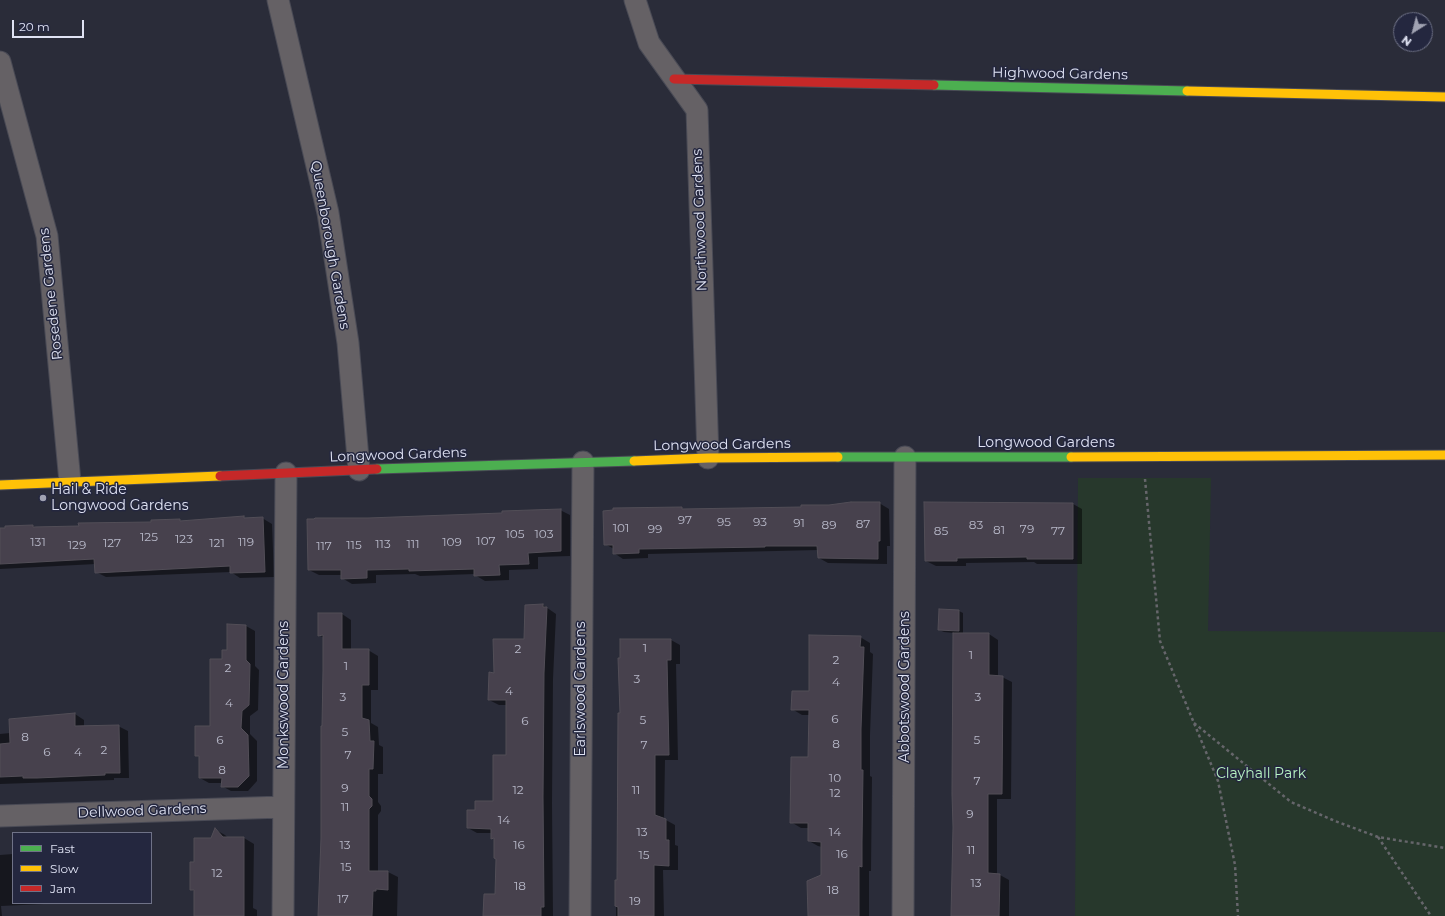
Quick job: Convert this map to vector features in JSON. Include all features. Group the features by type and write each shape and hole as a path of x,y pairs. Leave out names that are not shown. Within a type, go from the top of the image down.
{"street":[{"name":"Queenborough Gardens","path":"278,0 328,214 348,343 359,470"},
{"name":"Northwood Gardens","path":"635,0 649,43 697,110 708,458"},
{"name":"Rosedene Gardens","path":"0,62 47,236 70,482"},
{"name":"Highwood Gardens","path":"674,79 1445,97"},
{"path":"844,448 896,457"},
{"path":"741,458 786,449"},
{"name":"Longwood Gardens","path":"0,485 359,470 708,458 1445,455"},
{"path":"846,467 896,457"},
{"name":"Abbotswood Gardens","path":"896,457 903,916"},
{"path":"741,458 794,467"},
{"name":"Earlswood Gardens","path":"580,916 582,462"},
{"name":"Monkswood Gardens","path":"283,916 286,473"},
{"name":"Dellwood Gardens","path":"0,816 284,807"}],"path":[{"path":"1144,456 1160,640 1218,781 1235,865 1238,916"},
{"path":"1194,723 1291,802 1335,821 1378,837 1445,848"},
{"path":"1378,837 1431,916"}],"green space":[{"name":"Clayhall Park","path":"1078,478 1211,478 1208,631 1445,632 1445,916 1075,916"}],"building":[{"path":"851,502 880,502 880,541 878,541 878,559 818,558 817,546 639,549 639,553 613,554 613,545 604,545 603,511 613,510 613,508 682,507 682,509 801,507 801,505 829,505"},
{"path":"924,502 1073,503 1073,559 1027,559 1027,557 957,558 957,561 925,561"},
{"path":"561,509 561,551 528,553 529,564 499,565 500,575 474,576 474,569 409,571 409,569 367,570 367,578 341,579 341,570 308,570 307,519 502,513 502,511"},
{"path":"244,516 244,518 263,517 265,572 230,573 230,566 95,573 94,559 0,564 0,528 5,528 5,526 79,526 78,523 151,522 151,520 180,519 180,521"},
{"path":"543,604 543,607 547,607 544,673 544,907 541,907 541,916 483,916 484,894 495,894 496,859 494,858 494,838 491,839 491,829 467,828 467,810 475,810 475,801 493,801 493,755 506,755 506,700 488,700 489,672 494,673 493,639 524,639 525,605"},
{"path":"939,609 959,610 959,631 938,630"},
{"path":"318,613 342,613 342,649 369,649 369,685 362,685 362,718 369,720 370,741 374,741 373,769 369,769 369,796 372,799 372,806 369,809 369,871 388,871 388,890 376,889 376,891 373,891 372,916 318,916 321,838 323,635 318,636"},
{"path":"227,624 246,625 246,660 250,664 249,705 242,711 241,728 248,735 249,776 238,787 221,787 222,778 199,778 199,756 195,756 195,726 210,726 210,659 222,659 222,650 227,650"},
{"path":"953,633 989,633 989,675 1003,676 1002,794 988,794 988,873 1000,874 999,916 951,916 953,827"},
{"path":"809,635 861,636 860,647 864,647 861,729 861,770 863,770 862,867 859,866 859,916 808,916 807,881 821,875 821,842 808,841 808,823 790,823 791,757 808,757 809,710 791,710 792,691 809,691"},
{"path":"620,639 671,639 671,660 667,660 669,755 655,755 655,815 666,819 666,840 669,840 669,866 654,865 654,916 618,916 618,907 615,906 615,880 617,880 618,713 620,713 618,658 620,658"},
{"path":"75,713 75,726 119,725 120,773 37,778 23,778 23,776 0,777 0,744 10,743 9,719"},
{"path":"215,828 223,837 244,837 244,916 194,916 194,890 190,890 190,862 194,862 194,838 211,838"}],"traffic: fast":[{"path":"934,85 1187,91"},
{"path":"838,457 1071,457"},
{"path":"377,469 634,461"}],"traffic: slow":[{"path":"1187,91 1445,97"},
{"path":"1071,457 1445,455"},
{"path":"634,461 708,458 838,457"},
{"path":"0,485 220,476"}],"traffic: jam":[{"path":"674,79 934,85"},
{"path":"220,476 377,469"}],"place":[{"name":"Hail & Ride Longwood Gardens","path":"43,498"}]}
